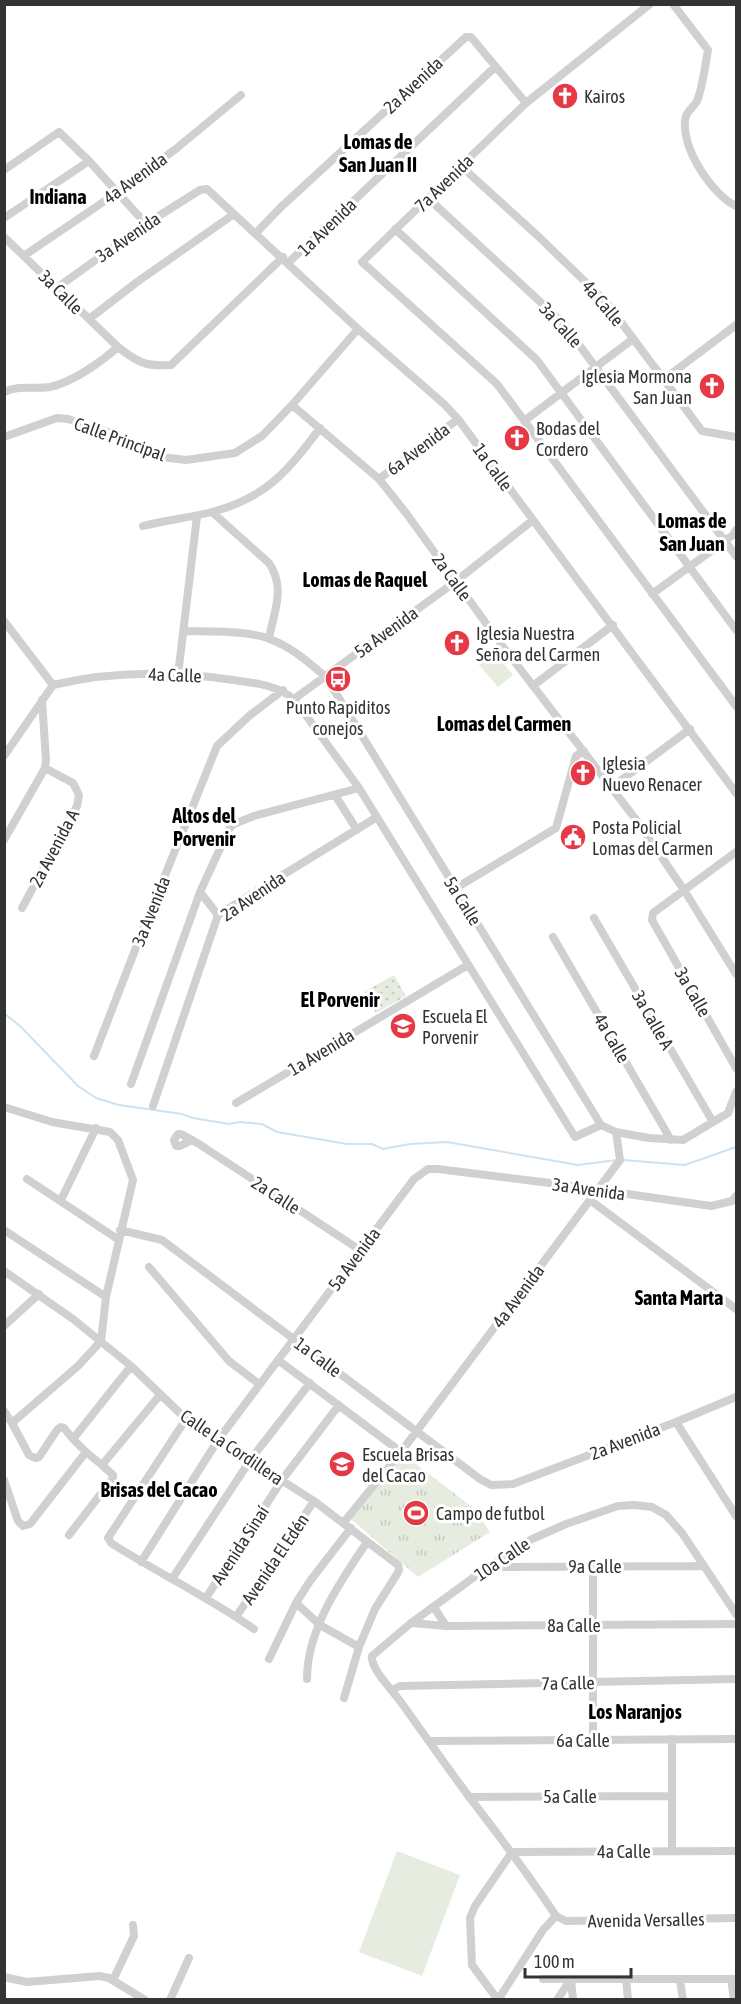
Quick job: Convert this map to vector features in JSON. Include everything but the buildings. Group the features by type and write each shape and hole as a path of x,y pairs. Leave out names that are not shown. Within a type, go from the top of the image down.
{"street":[{"name":"7a Avenida","path":"524,421 497,384 362,262 526,103 650,4"},
{"path":"673,4 708,50 696,102 686,114 685,126 690,151 715,190 726,201 736,206"},
{"name":"2a Avenida","path":"256,233 281,207 466,37 471,37 495,67"},
{"path":"495,67 526,103"},
{"name":"1a Avenida","path":"118,347 137,362 156,366 171,365 495,67"},
{"name":"4a Avenida","path":"25,255 118,192 177,148 241,95"},
{"path":"4,170 59,132 89,161 146,224"},
{"path":"4,218 89,161"},
{"name":"4a Calle","path":"462,167 574,269 606,302 702,431 736,437"},
{"name":"1a Calle","path":"200,190 207,189 458,419 736,793"},
{"name":"3a Avenida","path":"58,287 146,224 200,190"},
{"name":"3a Calle","path":"429,199 562,322 736,556"},
{"path":"89,319 234,214"},
{"path":"395,229 537,360 736,630"},
{"name":"3a Calle","path":"4,237 118,347"},
{"path":"663,380 736,325"},
{"path":"292,405 358,329"},
{"path":"633,339 524,421 736,706"},
{"path":"4,392 22,386 39,388 53,386 92,368 118,347"},
{"name":"2a Calle","path":"292,405 379,479 406,513 455,582 612,787 684,890 736,974"},
{"name":"Calle Principal","path":"4,437 57,418 68,419 108,432 160,456 202,458 235,453 251,444 292,405"},
{"name":"6a Avenida","path":"379,479 458,419"},
{"path":"143,526 212,512 236,505 261,493 295,462 320,428"},
{"path":"212,512 269,563 275,572 279,585 269,638"},
{"path":"178,675 197,516"},
{"name":"5a Avenida","path":"294,699 455,582 533,520"},
{"path":"652,594 725,541 736,530"},
{"path":"4,621 53,685 4,756"},
{"path":"534,685 612,625"},
{"path":"184,631 227,632 269,638 291,649 326,677"},
{"name":"4a Calle","path":"53,685 102,676 136,674 208,676 283,690 294,699 359,788"},
{"name":"5a Calle","path":"326,677 601,1125"},
{"name":"3a Avenida","path":"94,1056 136,945 217,746 249,716 283,690"},
{"path":"4,840 45,768 42,700"},
{"path":"612,787 690,729"},
{"path":"456,888 556,828 576,756 584,751"},
{"name":"2a Avenida A","path":"22,908 77,806 80,795 73,783 45,768"},
{"path":"131,1084 200,892 229,829 234,824 313,799 359,788 575,1137 601,1125 616,1132 683,1140 728,1113 736,1092"},
{"path":"335,795 357,830"},
{"name":"2a Avenida","path":"153,1106 218,915 377,817"},
{"path":"684,890 736,852"},
{"name":"3a Calle","path":"684,890 651,916 736,1068"},
{"path":"200,892 218,915"},
{"name":"3a Calle A","path":"594,918 713,1122"},
{"name":"4a Calle","path":"553,937 671,1140"},
{"name":"1a Avenida","path":"236,1103 468,965"},
{"path":"4,1107 52,1122 111,1132 118,1140 133,1180 106,1297 101,1341 78,1366 12,1424"},
{"path":"61,1200 96,1128"},
{"name":"4a Avenida","path":"269,1659 296,1603 347,1525 620,1160 616,1132"},
{"name":"2a Calle","path":"192,1140 360,1251"},
{"name":"5a Avenida","path":"141,1562 218,1440 259,1384 414,1179 428,1169 438,1169"},
{"name":"3a Avenida","path":"438,1169 711,1206 732,1201 736,1196"},
{"path":"27,1179 119,1240"},
{"path":"590,1200 736,1309"},
{"path":"4,1230 106,1297"},
{"name":"1a Calle","path":"120,1230 162,1240 484,1483 498,1486 513,1484"},
{"path":"149,1267 229,1361 259,1384"},
{"path":"4,1271 39,1294 4,1326"},
{"name":"Calle La Cordillera","path":"39,1294 74,1319 131,1366 186,1419 314,1501 398,1565 397,1574 375,1609 359,1647"},
{"path":"278,1359 401,1452"},
{"path":"73,1439 131,1366"},
{"path":"172,1579 251,1459 309,1383"},
{"path":"102,1466 160,1395"},
{"name":"2a Avenida","path":"513,1484 736,1397"},
{"name":"Avenida Sinaí","path":"206,1598 282,1480 339,1405"},
{"path":"4,1411 29,1455 39,1457 61,1427 113,1475 69,1535"},
{"path":"186,1419 108,1539 141,1562 206,1598 254,1629"},
{"path":"676,1422 736,1516"},
{"path":"4,1480 18,1521 23,1526 27,1526 56,1493 86,1452"},
{"name":"Avenida El Edén","path":"236,1617 314,1501"},
{"name":"10a Calle","path":"396,1688 371,1662 372,1656 380,1648 488,1567 532,1539 566,1524 618,1506 634,1504 652,1507 674,1523 703,1566"},
{"path":"307,1679 307,1663 320,1625 344,1576 368,1542"},
{"path":"593,1566 593,1740"},
{"path":"703,1566 736,1614"},
{"name":"9a Calle","path":"488,1567 703,1566"},
{"path":"296,1603 320,1625 359,1647 344,1698"},
{"path":"434,1607 446,1626"},
{"name":"8a Calle","path":"411,1623 446,1626 736,1624"},
{"name":"7a Calle","path":"396,1688 736,1679"},
{"path":"396,1688 429,1741 512,1852 556,1916 543,1930 498,2000 472,1965 470,1917 512,1852"},
{"name":"6a Calle","path":"429,1741 736,1738"},
{"path":"672,1739 672,1851"},
{"name":"5a Calle","path":"469,1797 672,1796"},
{"name":"4a Calle","path":"512,1852 736,1851"},
{"name":"Avenida Versalles","path":"556,1916 566,1921 736,1918"},
{"path":"113,1980 134,1936 133,1925"},
{"path":"170,2000 189,1958"},
{"path":"4,1977 27,1982 99,1976 113,1980 145,2000"},
{"path":"543,1979 734,1979 734,2000"},
{"path":"557,2000 571,1979"},
{"path":"571,1979 573,2000"},
{"path":"626,1979 628,2000"},
{"path":"680,1980 683,2000"}],"green space":[{"path":"491,648 513,675 498,687 476,661"},
{"path":"394,975 406,996 376,1013 364,992"},
{"name":"Campo de futbol","path":"404,1455 472,1507 490,1532 418,1577 351,1519"},
{"path":"397,1851 460,1875 422,1976 359,1952"}],"waterway":[{"path":"4,1013 21,1027 78,1086 96,1098 119,1105 182,1114 229,1124 240,1122 262,1124 277,1132 347,1144 372,1144 383,1149 410,1144 447,1142 578,1165 617,1160"},
{"path":"623,1160 685,1165 736,1147"}],"place":[{"name":"Kairos","path":"565,96"},
{"name":"Iglesia Mormona San Juan","path":"712,386"},
{"name":"Bodas del Cordero","path":"517,438"},
{"name":"Iglesia Nuestra Señora del Carmen","path":"457,643"},
{"name":"Punto Rapiditos conejos","path":"338,679"},
{"name":"Iglesia Nuevo Renacer","path":"583,773"},
{"name":"Posta Policial Lomas del Carmen","path":"573,837"},
{"name":"Escuela El Porvenir","path":"403,1026"},
{"name":"Escuela Brisas del Cacao","path":"342,1464"},
{"name":"Campo de futbol","path":"416,1513"}],"district":[{"name":"Lomas de San Juan II","path":"378,152"},
{"name":"Indiana","path":"58,196"},
{"name":"Lomas de San Juan","path":"692,532"},
{"name":"Lomas de Raquel","path":"365,579"},
{"name":"Lomas del Carmen","path":"504,723"},
{"name":"Altos del Porvenir","path":"204,826"},
{"name":"El Porvenir","path":"340,999"},
{"name":"Santa Marta","path":"679,1297"},
{"name":"Brisas del Cacao","path":"159,1489"},
{"name":"Los Naranjos","path":"635,1711"}]}
